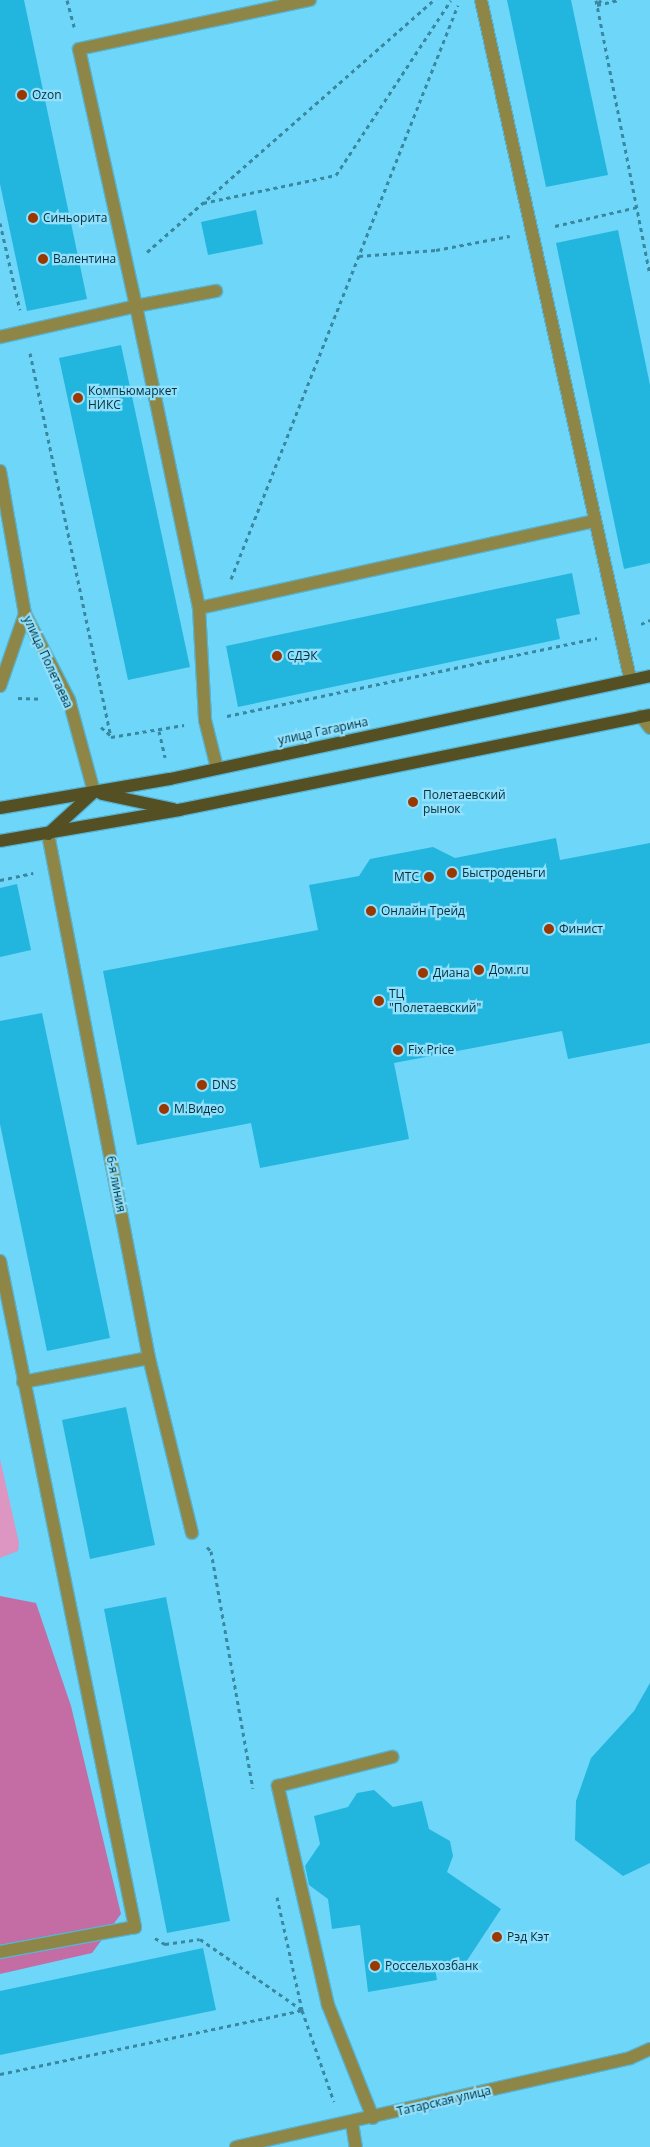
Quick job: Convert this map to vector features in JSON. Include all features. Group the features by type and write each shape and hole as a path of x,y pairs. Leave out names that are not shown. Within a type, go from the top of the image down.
{"main road":[{"name":"улица Гагарина","path":"0,808 218,768 630,678 650,676"},
{"path":"0,841 179,810 645,716"},
{"path":"48,834 94,792 179,810"}],"street":[{"path":"218,768 205,720 199,608 136,306 79,50 310,0"},
{"path":"481,0 530,232 630,678"},
{"path":"0,337 136,306 216,291"},
{"name":"улица Полетаева","path":"0,470 25,614 69,700 94,792"},
{"path":"199,608 594,521"},
{"path":"0,686 25,614"},
{"path":"645,716 650,728"},
{"name":"6-я линия","path":"48,834 149,1358 192,1533"},
{"path":"0,1261 23,1382 136,1927 0,1952"},
{"path":"23,1382 149,1358"},
{"path":"373,2118 328,2006 278,1786 392,1756"},
{"name":"Татарская улица","path":"236,2147 347,2124 630,2058 650,2050"},
{"path":"347,2124 356,2147"}],"path":[{"path":"128,269 434,0"},
{"path":"203,204 336,175 450,0"},
{"path":"222,603 460,0"},
{"path":"596,0 650,274"},
{"path":"597,5 601,0"},
{"path":"597,5 618,0"},
{"path":"359,256 436,250 530,232 637,207"},
{"path":"0,223 112,737 159,731 620,633 650,620"},
{"path":"0,880 56,868"},
{"path":"192,1533 211,1552 254,1793"},
{"path":"275,1887 302,2010 347,2124"},
{"path":"136,1927 165,1944 200,1939 302,2010"},
{"path":"0,2074 302,2010"}],"shaded area":[{"path":"0,1459 19,1543 18,1551 0,1558"},
{"path":"0,1596 36,1603 71,1706 121,1914 92,1953 0,1974"}],"building":[{"path":"0,0 24,0 87,299 27,311 0,184"},
{"path":"507,0 571,0 608,175 546,187"},
{"path":"256,210 263,244 208,255 201,222"},
{"path":"618,230 650,385 650,563 624,569 556,243"},
{"path":"121,345 190,667 128,680 59,358"},
{"path":"572,573 580,614 556,619 560,639 238,707 226,646"},
{"name":"ТЦ \"Полетаевский\"","path":"556,838 560,860 650,843 650,1043 568,1059 562,1031 394,1063 409,1139 260,1168 251,1123 137,1145 103,971 318,930 309,885 359,876 370,859 433,847 455,858"},
{"path":"17,884 31,950 0,957 0,888"},
{"path":"42,1013 110,1338 47,1351 0,1124 0,1021"},
{"path":"126,1407 155,1545 90,1559 62,1420"},
{"path":"166,1597 230,1921 167,1933 104,1609"},
{"path":"650,1683 650,1863 623,1876 575,1840 576,1801 591,1758 634,1711"},
{"path":"374,1790 393,1807 422,1801 429,1829 450,1841 453,1856 447,1872 501,1909 464,1965 435,1969 437,1980 368,1992 360,1925 332,1929 328,1899 309,1885 305,1866 320,1844 314,1816 348,1807 357,1793"},
{"path":"203,1948 216,2010 0,2055 0,1991"}],"place":[{"name":"Ozon","path":"22,95"},
{"name":"Синьорита","path":"33,218"},
{"name":"Валентина","path":"43,259"},
{"name":"Компьюмаркет НИКС","path":"78,398"},
{"name":"СДЭК","path":"277,656"},
{"name":"Полетаевский рынок","path":"413,802"},
{"name":"Быстроденьги","path":"452,873"},
{"name":"МТС","path":"429,877"},
{"name":"Онлайн Трейд","path":"371,911"},
{"name":"Финист","path":"549,929"},
{"name":"Дом.ru","path":"479,970"},
{"name":"Диана","path":"423,973"},
{"name":"ТЦ \"Полетаевский\"","path":"379,1001"},
{"name":"Fix Price","path":"398,1050"},
{"name":"DNS","path":"202,1085"},
{"name":"М.Видео","path":"164,1109"},
{"name":"Рэд Кэт","path":"497,1937"},
{"name":"Россельхозбанк","path":"375,1966"}]}
